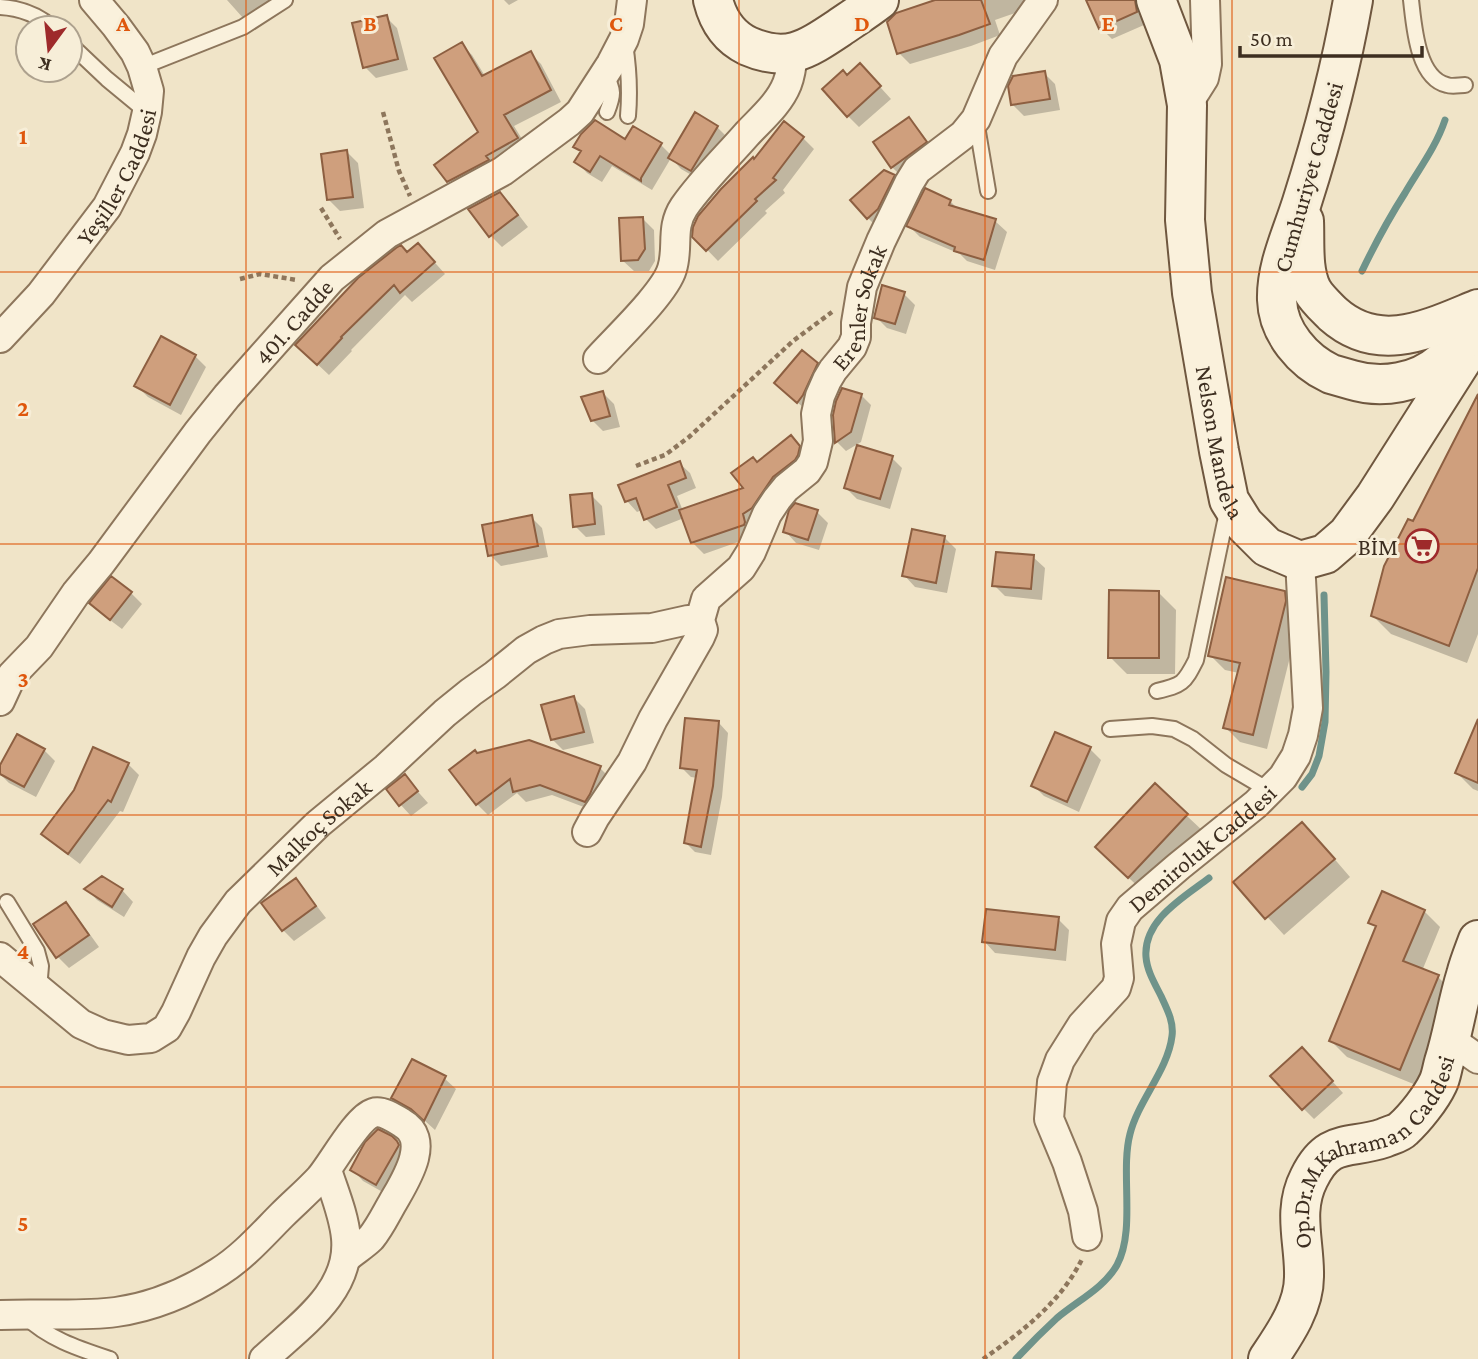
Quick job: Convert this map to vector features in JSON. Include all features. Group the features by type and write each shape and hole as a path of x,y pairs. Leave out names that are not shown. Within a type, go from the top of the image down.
{"street":[{"name":"Yeşiller Caddesi","path":"0,338 41,294 107,207 142,134 149,91 142,67 117,26 94,0"},
{"name":"401. Cadde","path":"0,701 12,675 39,647 76,593 227,396 324,287 387,234 503,171 580,112 624,39 632,0"},
{"path":"713,0 716,12 726,29 741,43 765,53 793,53 813,46 879,0"},
{"name":"Erenler Sokak","path":"587,832 632,762 653,719 697,644 703,630 700,620 706,599 741,568 777,499 813,462 818,441 816,426 820,396 833,370 852,347 856,337 862,287 909,183 917,170 963,135 976,119 1003,56 1043,0"},
{"name":"Nelson Mandela","path":"1156,0 1179,60 1187,105 1185,219 1192,293 1229,500 1244,524 1267,547 1300,561"},
{"path":"1187,105 1204,78 1207,64 1205,0"},
{"name":"Cumhuriyet Caddesi","path":"1353,0 1335,86 1303,202 1283,257 1278,281 1277,301 1280,317 1288,337 1313,363 1331,374 1360,382 1384,384 1408,381 1426,373 1442,362 1478,324"},
{"path":"597,359 667,281 672,269 677,222 682,210 697,189 778,99 787,85 793,53"},
{"path":"1303,202 1306,270 1312,290 1344,323 1367,334 1411,334 1436,327 1478,309"},
{"path":"1300,561 1325,554 1348,536 1478,335"},
{"name":"Demiroluk Caddesi","path":"1087,1236 1079,1198 1049,1119 1052,1083 1060,1060 1082,1025 1116,988 1119,978 1116,944 1121,921 1129,908 1256,804 1283,777 1296,756 1308,708 1300,561"},
{"name":"Malkoç Sokak","path":"0,957 80,1024 103,1034 128,1040 151,1038 167,1028 213,936 238,902 317,824 386,768 471,692 526,650 559,634 652,628 700,620"},
{"name":"Op.Dr.M.Kahraman Caddesi","path":"1268,1359 1291,1322 1299,1303 1304,1279 1299,1220 1301,1199 1307,1180 1326,1154 1341,1146 1375,1141 1400,1132 1417,1115 1465,1049 1466,974 1478,940"},
{"path":"12,1315 85,1315 148,1306 220,1272 246,1251 311,1188 363,1120 371,1113 379,1112 409,1127 414,1136 415,1159 379,1227 369,1240 346,1258"},
{"path":"264,1359 323,1304 340,1278 346,1258 345,1228 327,1170"}],"lane":[{"path":"142,67 243,27 285,0"},
{"path":"1411,0 1418,47 1424,65 1435,79 1447,85 1465,86"},
{"path":"0,7 30,14"},
{"path":"624,39 628,64 628,116"},
{"path":"84,57 147,111"},
{"path":"605,73 613,90 607,112"},
{"path":"976,119 988,191"},
{"path":"1157,691 1179,686 1189,675 1196,660 1229,500"},
{"path":"1110,729 1152,726 1174,729 1270,791"},
{"path":"7,902 37,951 41,967 39,990"},
{"path":"12,1315 73,1346 110,1359"}],"path":[{"path":"383,112 399,171 407,192 421,215"},
{"path":"240,279 260,274 301,281 347,266 331,222 321,208"},
{"path":"636,467 665,455 689,438 793,341 862,287"},
{"path":"983,1359 1032,1322 1067,1285 1085,1254 1087,1236"}],"building":[{"path":"935,0 981,0 990,24 897,54 887,22 896,13"},
{"path":"1086,0 1135,0 1137,12 1099,29"},
{"path":"387,15 398,59 363,68 352,23"},
{"path":"462,42 482,76 531,51 551,90 504,115 518,138 486,156 489,160 447,182 434,165 478,132 434,58"},
{"path":"860,63 881,86 847,117 822,89 843,70 847,75"},
{"path":"1045,71 1050,99 1011,105 1008,86 1013,76"},
{"path":"695,112 718,126 691,171 668,158"},
{"path":"909,117 927,142 891,168 873,142"},
{"path":"595,120 625,139 633,126 662,143 641,181 600,156 590,172 574,162 581,151 573,147"},
{"path":"784,121 804,137 773,178 776,180 706,251 692,237 698,216 721,189 753,157 754,159"},
{"path":"347,150 353,197 327,200 321,154"},
{"path":"884,170 895,175 878,209 867,219 850,200"},
{"path":"925,188 951,200 949,205 996,219 984,260 954,251 955,247 906,226"},
{"path":"500,192 518,215 489,237 468,209"},
{"path":"643,217 645,249 638,260 621,261 619,218"},
{"path":"418,243 435,262 400,293 394,285 341,337 317,365 295,345 358,278 401,245 407,252"},
{"path":"882,285 905,292 895,324 874,318"},
{"path":"161,336 196,355 170,405 134,386"},
{"path":"802,350 818,363 797,403 774,383"},
{"path":"842,388 862,394 851,432 835,443 833,415"},
{"path":"603,391 610,416 591,421 581,397"},
{"path":"1478,394 1478,568 1449,646 1371,616 1384,566 1408,519 1413,521"},
{"path":"791,435 800,446 798,455 773,477 752,508 743,514 744,525 691,543 679,510 743,488 731,473 753,457 757,462"},
{"path":"857,445 893,456 880,499 844,488"},
{"path":"680,461 686,478 668,485 677,507 644,520 636,498 625,502 618,485"},
{"path":"592,493 595,524 573,527 570,495"},
{"path":"795,503 818,510 808,540 783,532 789,510"},
{"path":"532,515 538,546 488,556 482,525"},
{"path":"912,529 945,536 936,583 902,576"},
{"path":"996,552 1034,555 1031,589 992,586"},
{"path":"111,576 132,592 110,620 89,603"},
{"path":"1226,577 1285,591 1286,601 1253,735 1223,728 1240,663 1208,656"},
{"path":"1109,590 1159,591 1159,658 1108,658"},
{"path":"574,696 584,732 551,740 541,705"},
{"path":"685,718 719,721 713,786 701,847 684,843 697,770 680,768"},
{"path":"1478,719 1478,783 1455,773"},
{"path":"1055,732 1091,747 1067,802 1031,786"},
{"path":"17,734 45,749 24,787 0,774 0,765"},
{"path":"529,740 601,766 585,802 540,785 513,792 510,779 476,805 449,770 475,750 477,753"},
{"path":"93,747 129,763 111,802 108,800 68,854 41,834 74,790"},
{"path":"405,774 418,791 399,806 386,789"},
{"path":"1155,783 1188,814 1128,878 1095,847"},
{"path":"1302,822 1335,859 1265,919 1233,882"},
{"path":"102,876 123,889 112,907 84,889"},
{"path":"296,878 316,906 282,931 261,903"},
{"path":"1382,891 1425,910 1403,961 1439,975 1400,1070 1329,1041 1376,926 1368,923"},
{"path":"66,902 89,935 56,958 33,924"},
{"path":"986,909 1059,917 1055,950 982,942"},
{"path":"1302,1047 1333,1081 1302,1110 1270,1076"},
{"path":"412,1059 446,1076 424,1121 411,1109 391,1098"},
{"path":"378,1129 392,1136 399,1145 376,1185 350,1170 365,1142"}],"waterway":[{"path":"1362,271 1432,149 1445,120"},
{"path":"1302,787 1312,774 1319,756 1325,722 1324,595"},
{"path":"1016,1359 1057,1318 1105,1281 1123,1251 1130,1134 1139,1110 1165,1061 1172,1036 1170,1016 1148,967 1147,944 1151,932 1167,911 1209,878"}],"place":[{"name":"BİM","path":"1422,546"}]}
